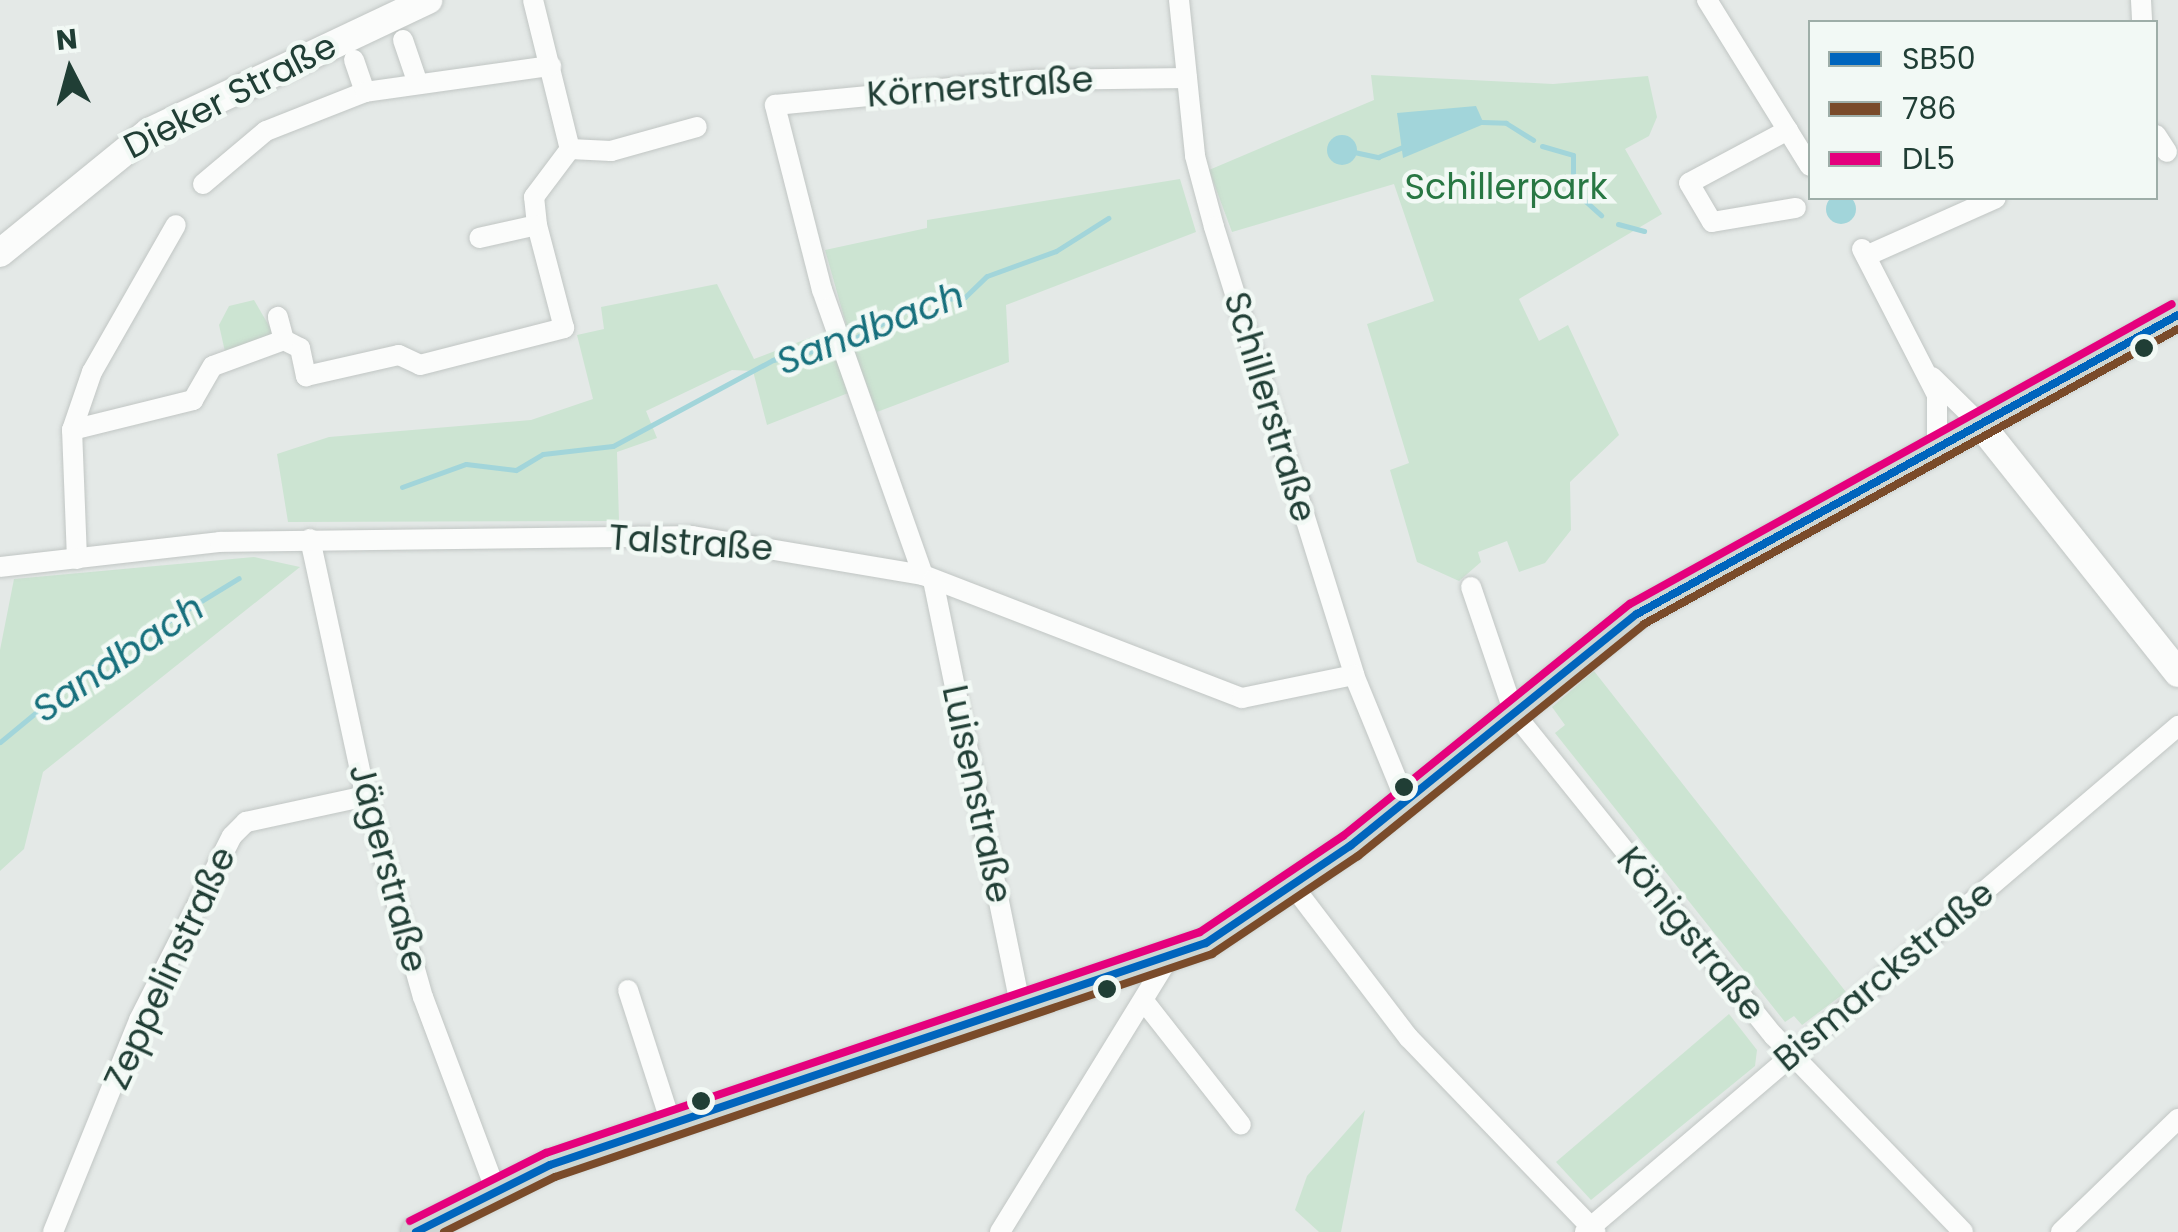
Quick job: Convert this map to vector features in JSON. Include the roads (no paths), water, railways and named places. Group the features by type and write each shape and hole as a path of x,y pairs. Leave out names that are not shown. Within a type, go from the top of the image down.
{"main road":[{"path":"416,1232 495,1189 1020,1008 1166,962 1293,886 1406,802 1637,614 2178,316"}],"street":[{"name":"Dieker Straße","path":"0,253 149,132 428,0"},
{"path":"534,0 570,149"},
{"name":"Schillerstraße","path":"1179,0 1187,78 1214,227 1354,675 1406,802"},
{"path":"1706,0 1808,161"},
{"path":"403,40 418,81"},
{"path":"354,60 365,92"},
{"path":"204,184 266,130 365,92 418,81 550,66"},
{"name":"Körnerstraße","path":"775,105 1037,80 1187,78"},
{"name":"Luisenstraße","path":"775,105 834,322 928,577 1020,1008"},
{"path":"570,149 611,152 697,127"},
{"path":"1788,130 1689,183 1712,222 1796,208"},
{"path":"72,430 193,400 213,366 284,340 300,348 306,376 400,355 420,365 564,328 537,224 540,184 570,149"},
{"path":"1937,448 1940,405 1864,253 1991,200"},
{"path":"479,238 537,224"},
{"path":"78,559 72,430 92,372 176,225"},
{"path":"278,317 284,340"},
{"path":"1927,374 1980,424 2178,673"},
{"name":"Talstraße","path":"0,567 310,539 692,536 928,577 1242,698 1354,675"},
{"name":"Jägerstraße","path":"310,539 366,796 423,997 495,1189"},
{"path":"1471,587 1514,713"},
{"name":"Königstraße","path":"1514,713 1791,1054 1963,1232"},
{"name":"Bismarckstraße","path":"1591,1230 1791,1054 2178,726"},
{"name":"Zeppelinstraße","path":"53,1232 139,1020 232,836 246,822 366,796"},
{"path":"1293,886 1410,1038 1591,1230"},
{"path":"1000,1232 1146,1005 1166,962"},
{"path":"628,990 672,1126"},
{"path":"1146,1005 1240,1125"},
{"path":"2067,1230 2178,1119"}],"water":[{"path":"1476,106 1484,124 1403,158 1397,113"},
{"path":"1342,135 1356,144 1357,150 1348,164 1342,165 1328,156 1327,150 1336,136"},
{"path":"1830,200 1854,203 1854,215 1841,224 1831,219 1826,209"}],"waterway":[{"path":"1482,122 1506,123 1533,140"},
{"name":"Sandbach","path":"1354,152 1378,157 1405,146"},
{"name":"Sandbach","path":"1542,146 1573,155 1573,190 1601,215"},
{"name":"Sandbach","path":"846,343 922,302 965,297 987,276 1056,251 1108,218"},
{"name":"Sandbach","path":"1618,224 1644,231"},
{"name":"Sandbach","path":"402,487 466,464 516,470 543,454 613,446 773,360 836,346"},
{"name":"Sandbach","path":"0,742 85,672 239,578"}],"park label":[{"name":"Schillerpark","path":"1506,187"}]}
